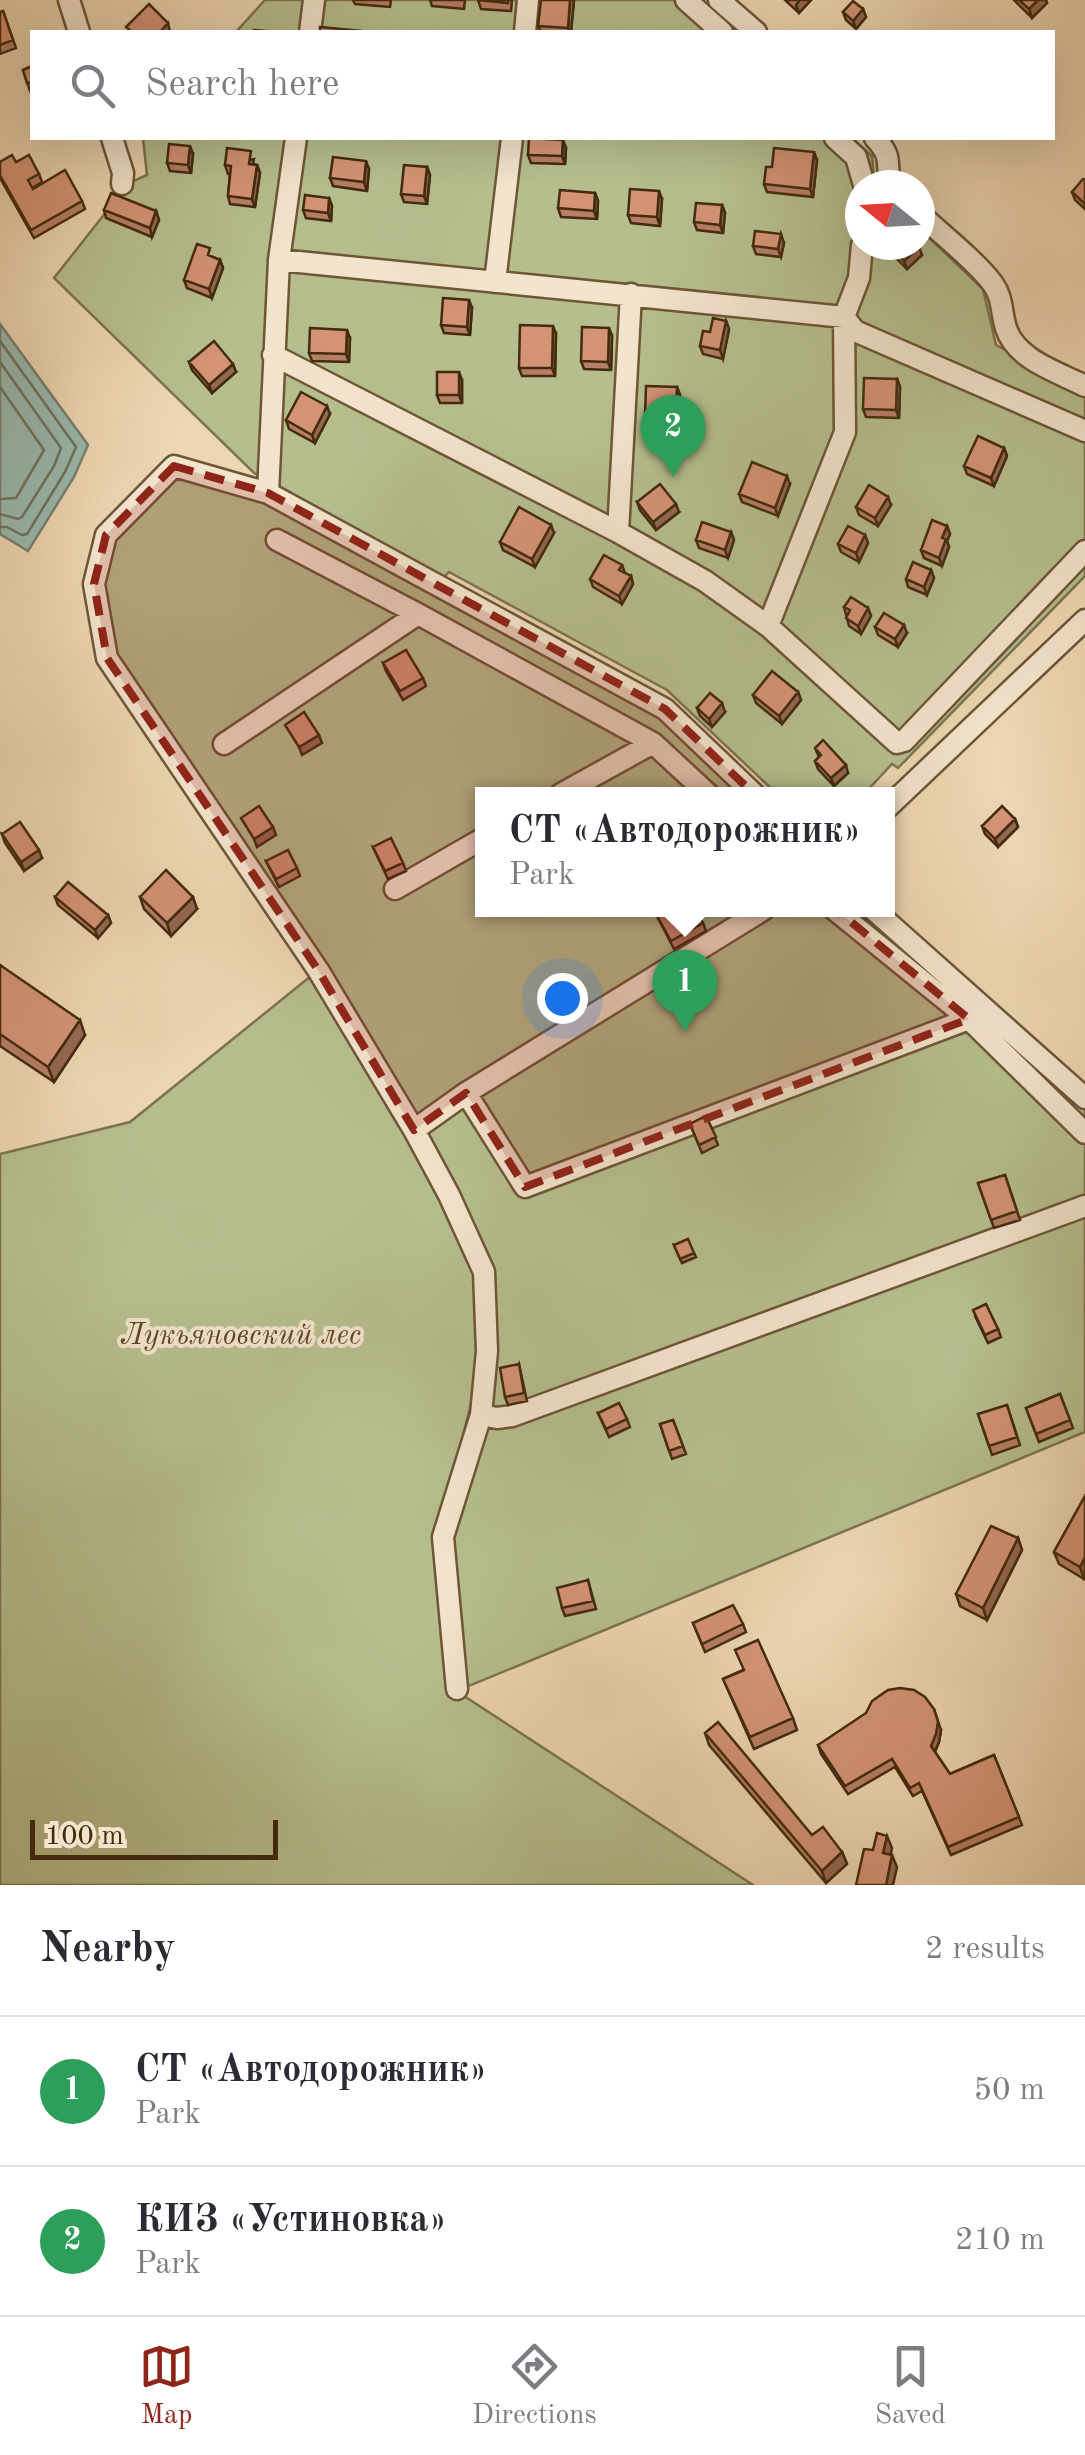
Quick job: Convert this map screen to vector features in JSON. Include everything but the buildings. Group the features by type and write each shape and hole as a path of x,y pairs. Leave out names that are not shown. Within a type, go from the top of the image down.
{"street":[{"path":"68,0 78,30"},
{"path":"310,30 314,0"},
{"path":"525,30 528,0"},
{"path":"686,0 720,30"},
{"path":"719,0 754,30"},
{"path":"113,140 123,173 122,184"},
{"path":"268,492 279,260 296,140"},
{"path":"496,282 512,140"},
{"path":"837,140 856,157 860,170"},
{"path":"878,140 886,151 890,170"},
{"path":"935,228 991,281 1001,297 1006,327 1023,354 1085,386"},
{"path":"279,260 844,316 855,332 1085,431"},
{"path":"768,626 844,432 844,316 860,260"},
{"path":"618,532 631,294"},
{"path":"273,355 618,532 705,581 768,626 896,743 904,741 1085,551"},
{"path":"458,1689 442,1537 481,1415 487,1351 484,1272 450,1196 414,1130 318,970 107,658 94,584 106,535 174,466 268,492 664,709 747,787"},
{"path":"277,540 653,742 701,787"},
{"path":"224,744 418,614"},
{"path":"895,800 1085,620"},
{"path":"573,787 653,742"},
{"path":"395,889 475,843"},
{"path":"414,1130 466,1093 752,917"},
{"path":"844,917 968,1019 1085,1133"},
{"path":"882,917 1085,1098"},
{"path":"466,1093 526,1187 968,1019"},
{"path":"481,1415 512,1416 1085,1206"}],"highlighted area":[{"path":"174,466 268,493 665,709 827,864 805,884 969,1019 525,1187 466,1093 414,1130 318,970 107,658 94,584 106,535"}],"green space":[{"path":"265,0 702,0 737,30 238,30"},
{"path":"143,140 854,140 872,156 873,170 845,170 845,260 935,260 935,243 983,289 996,345 1085,392 1085,576 898,768 892,764 871,787 770,787 667,690 449,572 444,577 254,473 54,278 129,183 147,175"},
{"path":"174,466 268,493 665,709 747,787 475,787 475,917 882,917 1085,1098 1085,1432 459,1690 450,1537 486,1415 487,1272 451,1194 107,658 94,584 106,535"},
{"name":"Лукьяновский лес","path":"316,972 481,1274 484,1351 438,1537 455,1690 753,1885 0,1885 0,1154 130,1122"}],"water":[{"path":"0,324 88,445 74,477 28,551 0,534"}],"place":[{"name":"КИЗ «Устиновка»","path":"673,477"},
{"name":"СТ «Автодорожник»","path":"685,1032"}]}
